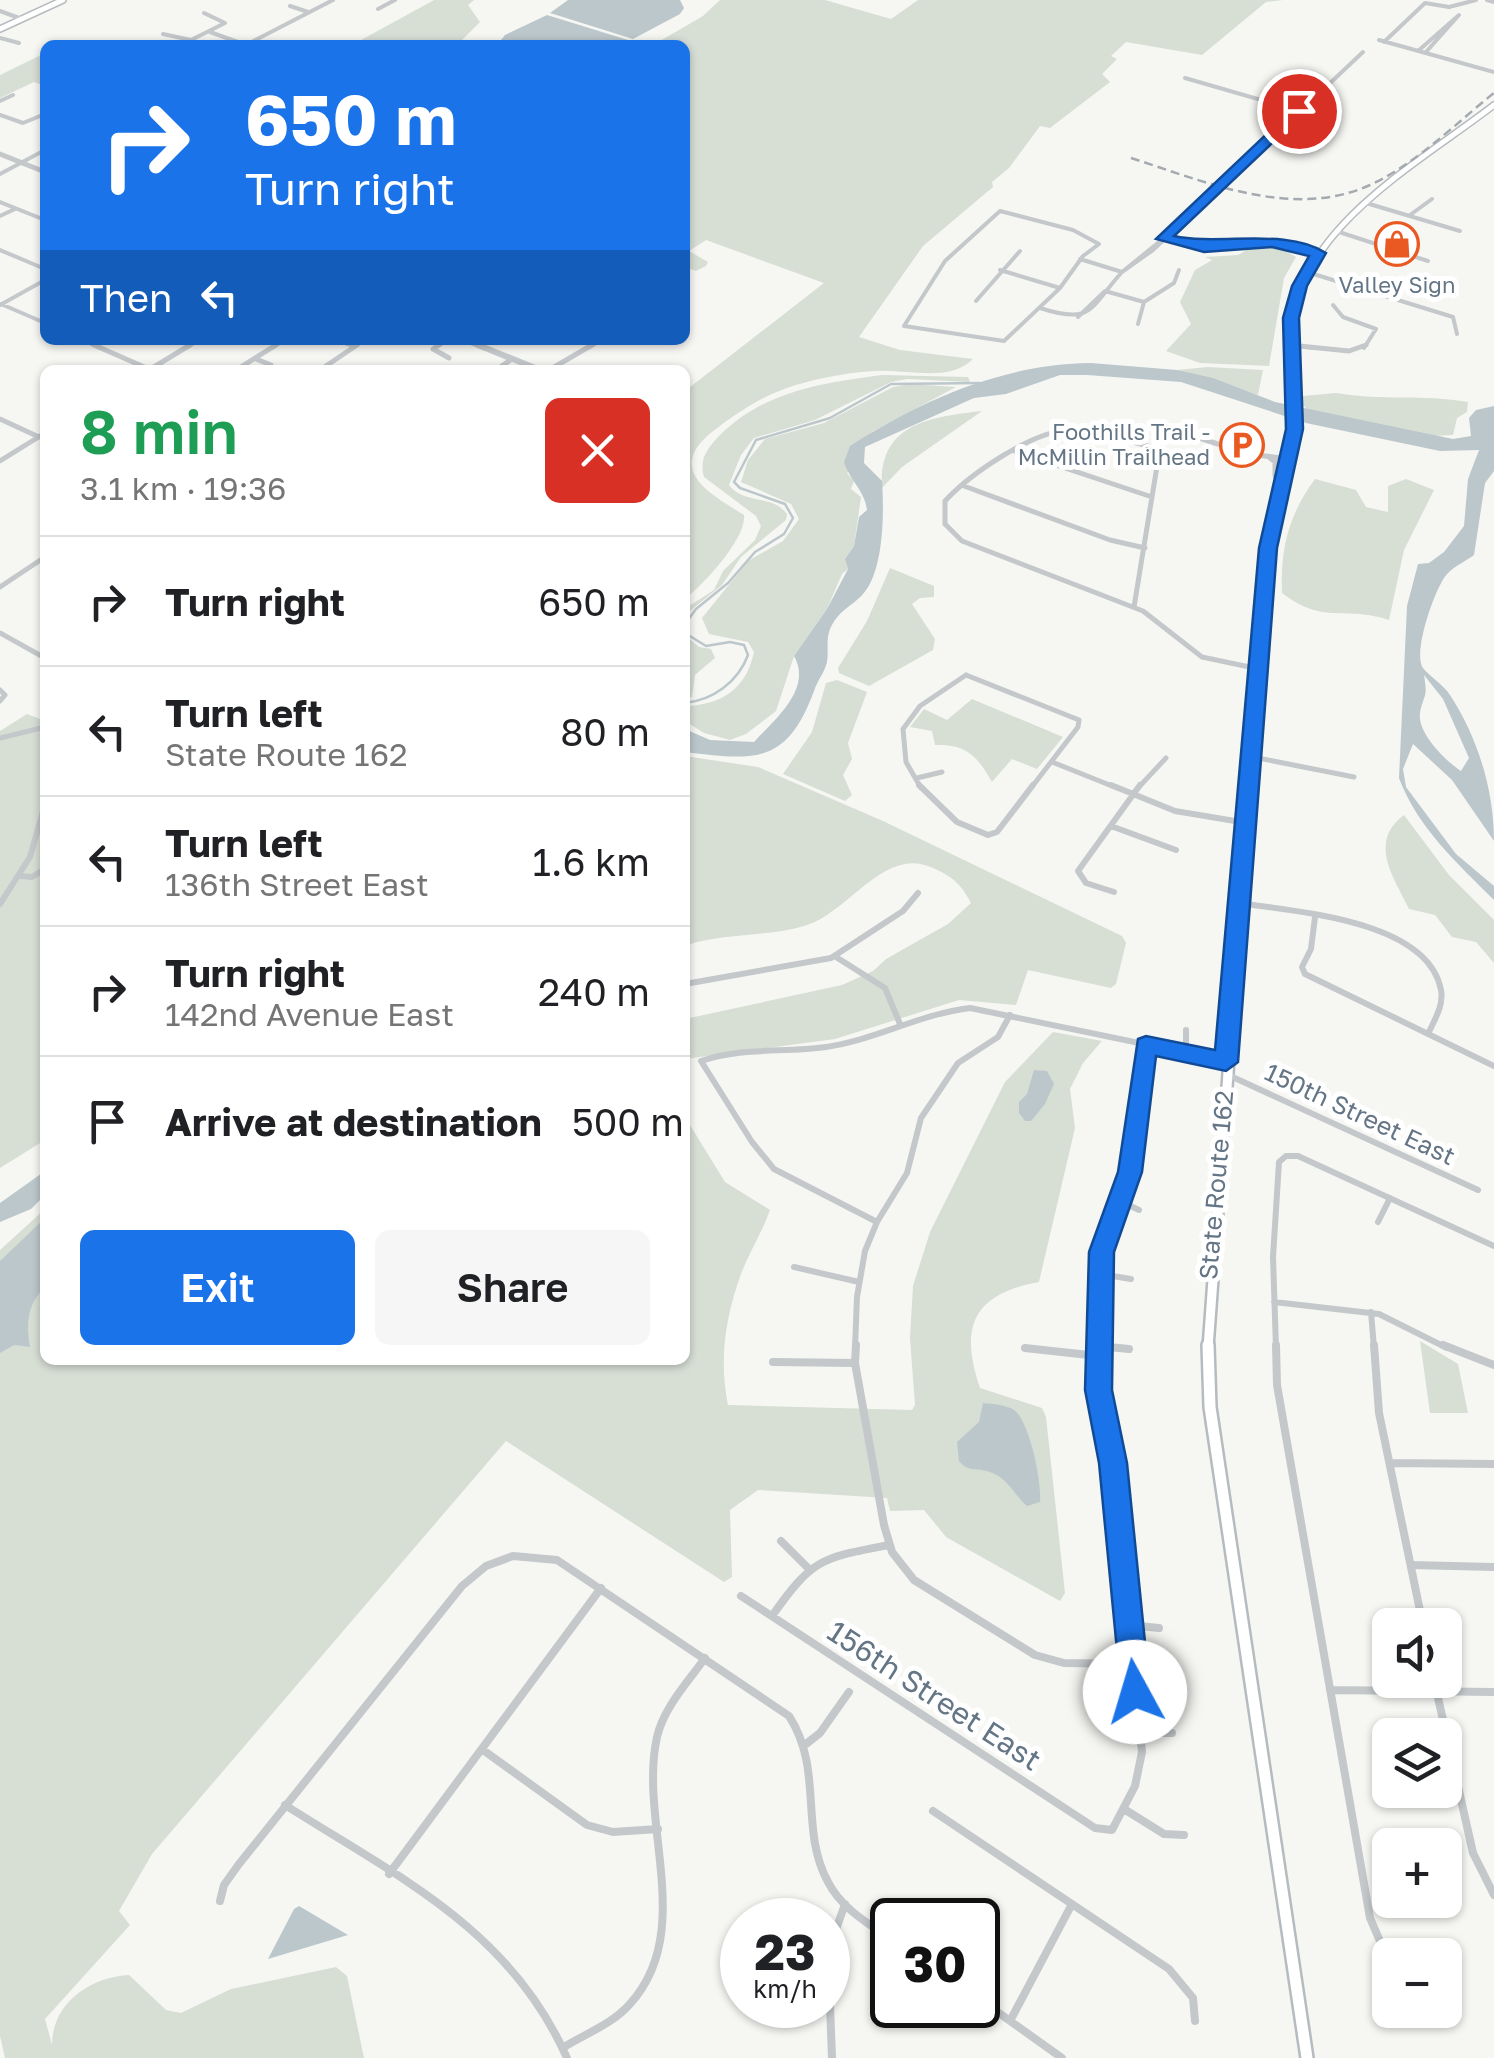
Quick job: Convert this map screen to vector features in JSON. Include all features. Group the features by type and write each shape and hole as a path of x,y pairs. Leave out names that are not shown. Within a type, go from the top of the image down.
{"main road":[{"path":"0,30 62,0"},
{"name":"State Route 162","path":"1307,2058 1210,1408 1207,1300 1268,548 1295,429 1289,344 1293,308 1306,272 1335,231 1366,202 1494,105"}],"street":[{"path":"256,40 333,0"},
{"path":"378,9 395,0"},
{"path":"1449,7 1476,0"},
{"path":"1487,0 1494,2"},
{"path":"1421,52 1460,15 1449,7 1426,2 1382,41 1421,52 1494,72"},
{"path":"290,6 310,12"},
{"path":"0,11 22,19"},
{"path":"163,34 184,40 222,26 224,20 204,12"},
{"path":"210,32 232,40"},
{"path":"0,38 19,43"},
{"path":"1039,308 1075,318 1095,306 1122,272 1363,52"},
{"path":"1185,78 1299,111"},
{"path":"0,101 12,95"},
{"path":"0,114 26,122 40,116"},
{"path":"0,174 40,153"},
{"path":"0,154 40,170"},
{"path":"1410,215 1432,198"},
{"path":"0,202 40,218"},
{"path":"1366,202 1460,231"},
{"path":"0,216 16,208"},
{"path":"1002,210 1073,230 1099,242 1039,308 1002,342 904,326 946,261 1002,210"},
{"path":"1335,231 1428,261"},
{"path":"1161,240 1204,247 1272,243 1318,253"},
{"path":"0,250 40,268"},
{"path":"976,301 1020,251"},
{"path":"1080,259 1122,272"},
{"path":"1000,270 1060,288"},
{"path":"1138,324 1144,302 1174,284 1180,270"},
{"path":"1306,272 1454,317 1458,334"},
{"path":"1,304 40,283"},
{"path":"1105,291 1144,302"},
{"path":"1,304 40,321"},
{"path":"1289,344 1363,349 1376,329 1343,317 1333,305"},
{"path":"94,345 139,365"},
{"path":"158,365 190,345"},
{"path":"244,365 276,345"},
{"path":"439,345 432,349 450,358"},
{"path":"477,345 527,365"},
{"path":"558,365 592,345"},
{"path":"327,365 354,346"},
{"path":"255,358 271,365"},
{"path":"503,365 512,359"},
{"path":"0,419 40,435"},
{"path":"1134,607 1159,454 1156,448 1092,430 1067,428 1038,434 945,501 943,518 952,533 969,544 1134,607 1159,620 1202,657 1261,669"},
{"path":"1174,430 1264,456 1290,459"},
{"path":"0,461 40,437"},
{"path":"1013,450 1152,498"},
{"path":"1264,456 1275,462 1275,476 1285,479"},
{"path":"963,485 1110,540 1144,548"},
{"path":"0,587 40,560"},
{"path":"0,634 40,655"},
{"path":"965,673 1082,719 989,838 940,810 917,778 901,739 907,720 965,673"},
{"path":"0,738 40,728"},
{"path":"1253,757 1354,777"},
{"path":"1114,892 1079,878 1078,871 1157,763 1166,758"},
{"path":"1052,762 1185,814 1247,823"},
{"path":"917,778 942,772"},
{"path":"0,904 30,858 40,822"},
{"path":"1111,826 1176,850"},
{"path":"20,876 32,877 40,872"},
{"path":"690,982 721,972 784,968 836,957 863,933 906,910 918,894"},
{"path":"1240,902 1383,931 1410,946 1430,967 1441,990 1440,1006 1428,1034"},
{"path":"1315,917 1312,949 1303,970 1316,982 1494,1066"},
{"path":"836,957 884,988 900,1024"},
{"name":"150th Street East","path":"877,1222 774,1169 752,1142 702,1061 737,1053 824,1047 951,1009 976,1008 1186,1053 1226,1068 1478,1190"},
{"path":"1010,1015 1001,1034 958,1064 921,1118 907,1172 877,1222 859,1282 855,1362 889,1544 902,1568 922,1586 1035,1655 1064,1664 1132,1664"},
{"path":"1186,1030 1186,1053"},
{"path":"1146,1045 1131,1167 1104,1238 1098,1390 1113,1463 1141,1733 1139,1774 1124,1809 1164,1834 1184,1835"},
{"path":"1379,1938 1370,1918 1277,1385 1274,1302 1279,1162 1286,1156 1298,1156 1494,1246"},
{"path":"1378,1222 1390,1198"},
{"path":"1120,1201 1139,1210"},
{"path":"794,1268 859,1282"},
{"path":"1100,1274 1130,1279"},
{"path":"1274,1302 1371,1312 1409,1325 1462,1357 1494,1365"},
{"path":"1371,1312 1372,1363 1420,1608"},
{"path":"1026,1348 1128,1348"},
{"path":"773,1362 855,1362"},
{"path":"1390,1463 1494,1464"},
{"path":"781,1541 807,1567"},
{"path":"772,1616 807,1567 828,1556 889,1544"},
{"path":"220,1900 228,1878 470,1578 493,1562 526,1554 560,1561 784,1711 800,1729 806,1744 818,1856 826,1880 840,1898"},
{"path":"1411,1566 1494,1567"},
{"path":"389,1874 600,1588"},
{"name":"156th Street East","path":"741,1596 1104,1832 1112,1830 1124,1809"},
{"path":"1128,1625 1159,1628"},
{"path":"564,2046 628,2006 652,1972 661,1930 658,1736 666,1715 705,1658"},
{"path":"1330,1690 1372,1688"},
{"path":"1462,1688 1494,1692"},
{"path":"806,1744 817,1737 849,1692"},
{"path":"1438,1698 1473,1852 1493,1894"},
{"path":"1141,1733 1172,1732"},
{"path":"483,1750 587,1825 613,1832 658,1829"},
{"path":"286,1806 478,1935 520,1972 549,2016 568,2058"},
{"path":"933,1811 1176,1975 1195,2004 1194,2021"},
{"path":"1010,2021 1072,1904"},
{"path":"850,1908 870,1923"},
{"path":"1000,2014 1062,2058"},
{"path":"831,2028 832,2058"}],"shaded area":[{"path":"434,0 474,0 468,5 480,22 462,40 361,40"},
{"path":"568,0 680,0 684,8 680,14 633,39 550,13"},
{"path":"720,0 825,0 891,19 918,0 1283,0 1266,2 1202,55 1126,42 1111,56 1117,59 1102,74 1110,82 1050,128 1040,126 1009,168 992,182 993,187 923,246 859,337 900,350 973,359 940,373 868,372 794,386 746,408 698,446 692,458 698,480 744,515 739,536 731,548 690,594 690,387 824,283 706,240 690,250 690,40 662,40 703,16"},
{"path":"547,15 628,40 501,40"},
{"path":"40,55 40,84 34,82 0,98 0,75"},
{"path":"1254,246 1280,247 1296,257 1284,278 1269,366 1200,363 1166,351 1191,324 1180,302 1195,270 1212,260 1205,257 1238,255"},
{"path":"690,252 708,262 696,271 690,269"},
{"path":"1091,363 1177,370 1213,378 1275,402 1453,439 1471,436 1469,418 1476,410 1494,406 1494,471 1485,483 1474,555 1448,573 1437,590 1423,634 1420,660 1450,695 1476,747 1491,803 1494,841 1452,780 1413,744 1403,769 1406,787 1456,854 1494,886 1494,900 1427,829 1399,778 1407,606 1418,564 1429,563 1444,552 1464,526 1468,479 1479,450 1440,451 1306,423 1181,382 1060,375 1006,394 974,398 865,447 864,463 882,481 878,560 867,589 832,625 826,666 804,715 780,745 766,752 731,757 690,753 690,731 710,740 754,742 795,692 799,668 794,656 827,609 848,569 845,559 854,546 859,517 867,510 844,462 850,446 935,399 1027,370","holes":["1424,675 1443,699 1469,758 1461,771 1441,754 1423,729 1420,713 1426,692"]},
{"path":"1177,370 1263,370 1258,395"},
{"path":"882,375 968,377 970,382 891,382 815,420 754,438 741,455 729,485 742,495 781,508 787,514 786,520 741,557 722,585 690,611 690,605 714,590 723,571 755,540 761,526 756,516 704,477 703,460 711,445 736,421 775,399"},
{"path":"893,387 956,387 872,432 847,473 854,481 851,489 861,497 854,546 845,559 848,569 827,609 794,656 776,711 746,734 730,740 704,733 690,724 690,706 730,693 745,676 754,652 748,642 709,634 702,618 748,561 783,541 799,519 791,504 741,482 748,460 765,439 824,423"},
{"path":"1336,393 1468,402 1467,412 1457,418 1453,435 1433,436 1309,411 1303,405 1303,396"},
{"path":"982,411 902,467 882,488 888,450 898,437 926,421"},
{"path":"1315,479 1356,490 1366,507 1388,512 1388,486 1406,479 1434,490 1404,550 1389,620 1311,609 1282,593 1288,533"},
{"path":"890,568 934,586 934,597 920,598 912,604 935,639 933,650 869,686 839,673 838,668 867,621"},
{"path":"690,639 699,647 711,649 715,658 695,675 692,697"},
{"path":"837,680 867,692 848,743 852,759 843,775 852,795 845,801 783,774 812,732 826,683"},
{"path":"972,699 1063,737 1037,769 1012,759 992,782 970,753 935,745 932,731 910,727 924,709 947,720"},
{"path":"27,714 40,719 40,1143 0,1168 0,731"},
{"path":"690,757 758,767 883,821 1122,936 1126,943 1116,984 1111,988 1028,970 1016,1005 959,1000 835,1039 690,1058 690,1018 842,985 873,971 886,959 948,924 971,903 956,882 940,871 916,863 899,865 807,925 690,945"},
{"path":"1404,815 1449,875 1494,920 1494,963 1476,942 1452,937 1435,915 1409,909 1391,872 1386,848 1393,825"},
{"path":"1053,1032 1102,1041 1083,1063 1070,1089 1075,1128 1039,1282 999,1295 977,1317 972,1331 971,1347 980,1388 1042,1408 1046,1417 1065,1593 1060,1601 946,1537 924,1510 890,1511 887,1498 758,1490 730,1510 732,1577 724,1582 506,1441 152,1854 119,1911 130,1925 45,2019 52,2045 58,2017 66,2005 87,1987 114,1977 129,1975 166,2010 181,2013 231,1989 336,1967 347,1976 364,2058 5,2058 0,2036 0,1250 40,1214 40,1365 690,1365 690,1125 725,1182 770,1210 744,1266 731,1307 724,1355 728,1405 912,1410 913,1286 930,1232 1005,1082"},
{"path":"1034,1070 1047,1071 1054,1084 1045,1104 1031,1121 1025,1121 1019,1113 1019,1102 1027,1094"},
{"path":"40,1175 40,1200 31,1209 0,1222 0,1203"},
{"path":"40,1223 40,1293 29,1315 30,1347 14,1345 0,1353 0,1261"},
{"path":"1420,1341 1458,1364 1468,1413 1430,1413"},
{"path":"983,1403 1007,1407 1020,1417 1034,1453 1040,1502 1027,1506 996,1475 959,1461 957,1442 979,1422"},
{"path":"299,1906 348,1935 268,1959 294,1909"}],"waterway":[{"path":"690,617 755,552 784,534 793,518 785,504 740,488 734,482 756,440 830,418 891,384 980,383"},
{"path":"690,636 706,646 730,642 744,645 748,655 723,688 690,702"}],"railway":[{"path":"1131,158 1250,194 1311,199 1341,195 1370,185 1403,166 1494,93"}],"place":[{"name":"Valley Sign","path":"1397,244"},
{"name":"Foothills Trail - McMillin Trailhead","path":"1242,445"}],"route":[{"path":"1135,1692 1113,1463 1098,1390 1101,1252 1130,1172 1146,1045 1226,1062 1268,548 1295,429 1291,318 1300,286 1318,253 1272,243 1204,247 1163,239 1299,111"}]}
